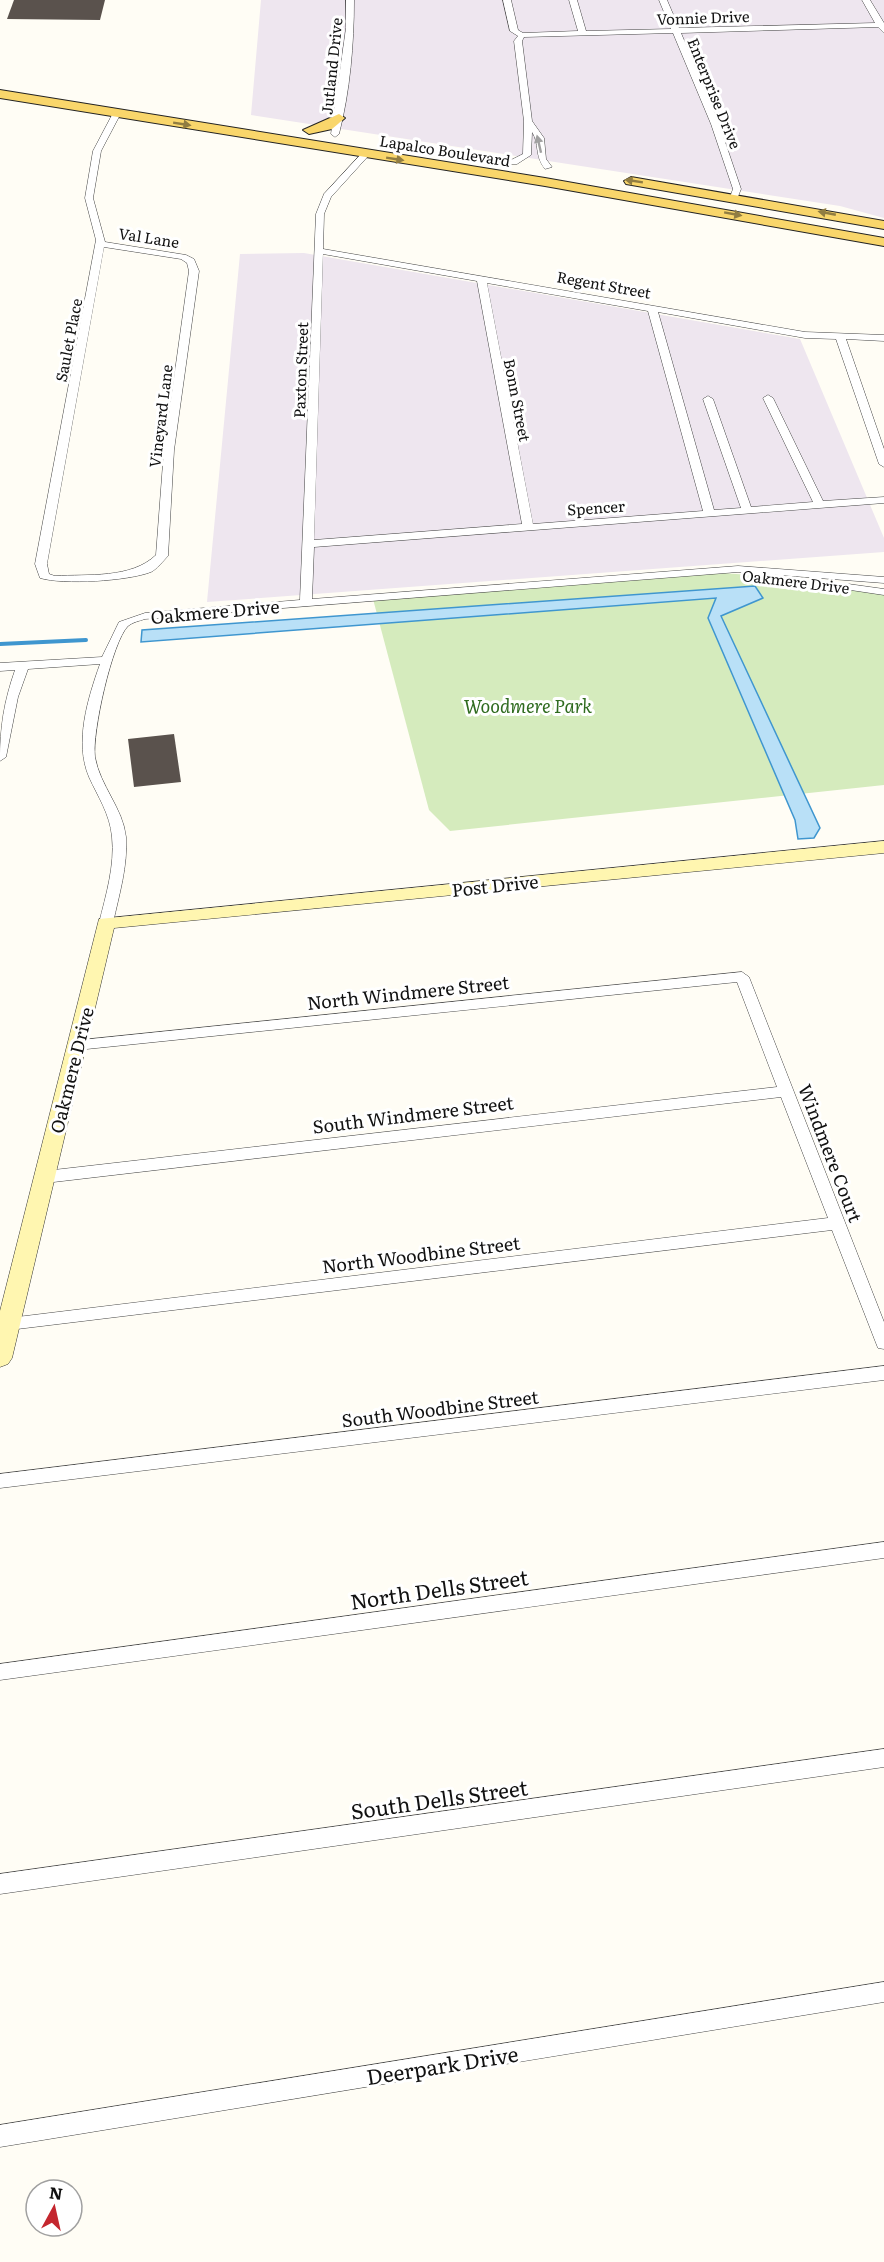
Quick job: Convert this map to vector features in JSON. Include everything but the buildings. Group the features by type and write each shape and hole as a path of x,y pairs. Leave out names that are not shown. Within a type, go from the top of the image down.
{"main road":[{"path":"0,81 261,122"},
{"path":"58,104 73,92"},
{"name":"Lapalco Boulevard","path":"0,94 703,208 884,242"},
{"path":"113,113 150,105"},
{"path":"152,119 165,107"},
{"path":"339,118 328,126 302,129 346,136 369,149 366,154"},
{"path":"266,138 286,137 326,143 346,136"},
{"name":"Lapalco Boulevard","path":"509,161 554,168"},
{"path":"622,179 795,207 884,225"},
{"path":"603,192 665,198 681,195 671,187"},
{"path":"703,208 701,203 712,199 771,208 795,207"}],"street":[{"name":"Jutland Drive","path":"346,136 339,118 350,28 350,0"},
{"path":"507,0 514,31 522,35 518,40 528,121 527,155 509,161"},
{"path":"573,0 583,34"},
{"name":"Enterprise Drive","path":"663,0 716,128 737,189 734,197"},
{"path":"866,0 883,27"},
{"name":"Vonnie Drive","path":"522,35 883,27"},
{"name":"Saulet Place","path":"113,113 97,151 89,198 101,244 41,564 44,576 54,579 113,576 148,569"},
{"path":"528,121 540,138 542,159 554,168"},
{"name":"Paxton Street","path":"306,603 310,544 320,214 327,196 366,154"},
{"name":"Val Lane","path":"101,244 183,257 191,261"},
{"name":"Regent Street","path":"319,251 805,335 884,338"},
{"name":"Vineyard Lane","path":"148,569 162,556 169,450 194,271 191,261"},
{"name":"Bonn Street","path":"482,278 528,527"},
{"path":"652,308 709,513"},
{"path":"840,338 884,464"},
{"path":"768,398 819,504"},
{"path":"708,399 747,510"},
{"name":"Spencer","path":"310,544 884,500"},
{"name":"Oakmere Drive","path":"0,1358 118,867 119,836 110,801 92,768 88,754 95,702 121,627 134,618 754,569 884,580"},
{"name":"Oakmere Drive","path":"708,572 790,578 884,592"},
{"path":"0,666 108,660"},
{"path":"0,757 12,697 23,665"},
{"name":"Post Drive","path":"106,923 879,847"},
{"name":"North Windmere Street","path":"77,1045 742,977"},
{"name":"Windmere Court","path":"742,977 884,1343"},
{"name":"South Windmere Street","path":"45,1177 786,1091"},
{"name":"North Woodbine Street","path":"9,1323 838,1222"},
{"name":"South Woodbine Street","path":"0,1481 884,1373"},
{"name":"North Dells Street","path":"0,1672 884,1550"},
{"name":"South Dells Street","path":"0,1884 884,1758"},
{"name":"Deerpark Drive","path":"0,2136 884,1992"}],"shaded area":[{"path":"261,0 884,0 884,218 840,206 251,115"},
{"path":"304,253 800,339 884,538 884,552 207,602 240,254"}],"green space":[{"name":"Woodmere Park","path":"708,572 791,578 884,592 884,785 450,831 429,810 373,599"}],"water":[{"path":"755,586 763,598 721,616 820,828 814,838 798,839 795,820 708,618 716,598 141,642 142,630"}],"waterway":[{"path":"0,644 86,640"}]}
